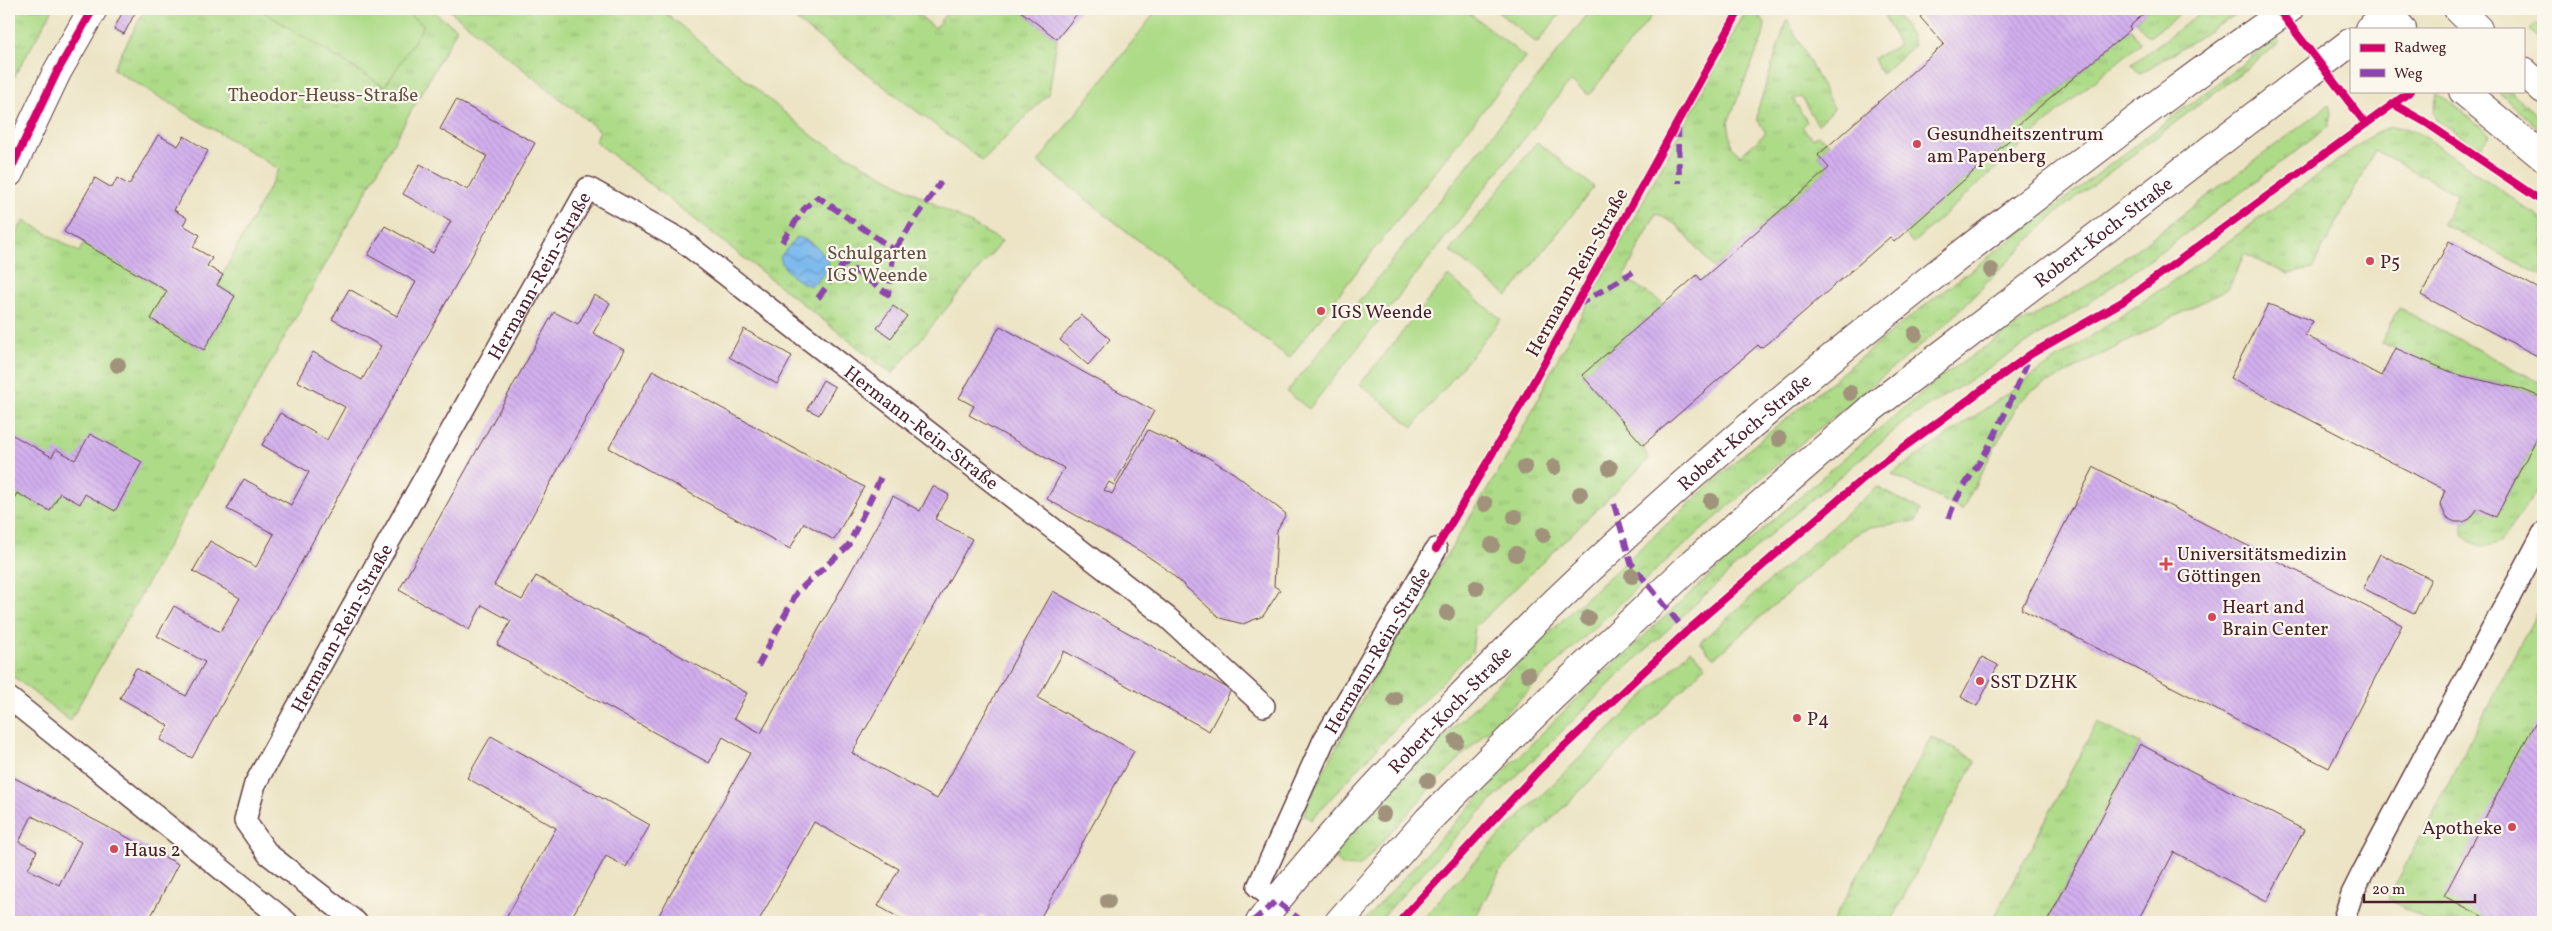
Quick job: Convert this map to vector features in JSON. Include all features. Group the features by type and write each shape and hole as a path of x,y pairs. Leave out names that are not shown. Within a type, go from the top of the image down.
{"street":[{"path":"9,174 57,72 93,9"},
{"name":"Robert-Koch-Straße","path":"1268,912 1376,786 1511,643 1651,510 1807,375 2175,90 2289,9"},
{"path":"2458,9 2477,28"},
{"name":"Robert-Koch-Straße","path":"1339,922 1428,820 1552,697 1694,562 1875,405 2350,43"},
{"path":"2524,72 2543,89"},
{"path":"2464,92 2543,157"}],"lane":[{"name":"Hermann-Rein-Straße","path":"356,922 268,854 245,821 255,784 382,552 588,188 681,240 1168,618 1264,706"},
{"path":"2343,922 2352,894 2363,872 2543,534"},
{"name":"Hermann-Rein-Straße","path":"1268,912 1258,887 1324,740 1436,549"},
{"path":"9,698 287,922"}],"green space":[{"path":"9,9 53,9 9,86"},
{"name":"Theodor-Heuss-Straße","path":"145,9 430,9 457,29 70,721 9,673 9,246 24,220 79,252 84,243 167,291 151,320 204,350 235,296 217,285 279,169 113,69"},
{"path":"259,9 400,9 424,25 385,87"},
{"name":"Schulgarten IGS Weende","path":"448,9 661,9 815,138 1002,241 892,374 595,141 600,131"},
{"path":"781,9 911,9 935,28 950,9 1018,9 1057,39 1049,93 983,161"},
{"path":"1158,9 1464,9 1525,57 1289,358 1038,162"},
{"path":"1494,9 1564,9 1537,43"},
{"path":"1592,9 1657,9 1589,95 1570,81 1309,409 1287,392"},
{"path":"1747,9 1757,10 1765,24 1763,36 1728,122 1732,147 1740,156 1766,133 1757,119 1758,109 1787,19 1834,109 1818,125 1801,97 1793,99 1807,122 1802,127 1813,139 1818,135 1829,143 1818,155 1829,168 1714,268 1677,225 1656,213 1624,277 1664,304 1582,375 1643,445 1648,460 1475,627 1472,652 1390,734 1311,820 1303,814 1353,716 1408,619 1527,422 1549,375"},
{"path":"1881,9 1892,9 1911,35 1914,46 1881,74 1874,58 1899,45"},
{"path":"2149,9 2187,9 2149,37 2136,21"},
{"path":"2206,9 2245,9 2139,74 2132,64"},
{"path":"2536,23 2543,30 2543,44 2530,29"},
{"path":"2131,29 2141,43 2083,90 1913,243 1904,233 2016,134 2012,130"},
{"path":"2277,38 2280,43 2057,212 1945,325 1799,445 1658,568 1541,678 1443,775 1359,867 1342,866 1337,860 1337,849 1456,725 1576,607 1747,451 1916,312"},
{"path":"2498,92 2512,92 2543,122 2543,132"},
{"path":"2437,94 2452,103 2490,135 2479,150 2437,119 2434,111"},
{"path":"2329,105 2331,113 2328,127 2165,249 2071,315 1907,420 1772,533 1625,669 1461,831 1378,922 1363,922 1478,798 1578,697 1695,589 1843,459 1941,377 2011,329 2090,284"},
{"path":"2391,127 2406,128 2421,134 2543,220 2543,276 2443,224 2458,195 2375,150 2312,269 2288,274 2244,254 2229,288 2032,391 2018,403 1962,510 1892,474 2035,374 2191,269 2376,132"},
{"path":"1537,142 1594,187 1508,296 1450,251"},
{"path":"1448,276 1501,319 1413,427 1360,384"},
{"path":"2399,308 2543,384 2543,398 2521,389 2458,375 2381,343"},
{"path":"2543,426 2543,483 2500,542 2489,546 2480,546 2472,542 2463,535 2463,522 2470,519 2478,508 2496,516"},
{"path":"1877,487 1921,510 1916,521 1870,527 1853,536 1714,658 1700,642"},
{"path":"2543,601 2543,922 2431,922 2388,899"},
{"path":"1691,650 1706,666 1501,869 1473,922 1419,922 1487,848"},
{"path":"2097,722 2140,744 2047,922 1992,922"},
{"path":"1931,737 1976,760 1890,922 1833,922"}],"water":[{"path":"797,237 818,248 829,263 830,268 812,286 802,283 792,276 784,267 780,257"}],"building":[{"path":"124,9 137,9 124,34 114,29"},
{"path":"1018,9 1081,9 1057,39"},
{"path":"1929,9 2149,9 2129,27 2131,29 2012,130 2016,134 1894,242 1890,237 1775,337 1761,348 1758,345 1643,445 1582,375 1697,275 1701,280 1829,168 1818,155 1944,44 1920,17"},
{"path":"456,100 535,143 192,758 160,740 169,726 120,698 136,668 186,696 205,662 157,636 174,606 220,632 240,598 193,571 210,541 256,567 274,534 227,509 244,479 291,505 309,472 262,445 280,413 327,440 345,407 297,381 313,352 362,380 381,346 332,319 349,289 397,316 416,282 368,255 385,226 433,253 451,221 403,194 420,164 468,190 487,156 440,129"},
{"path":"158,135 178,146 184,136 208,151 174,210 187,218 183,225 200,235 193,247 212,258 207,266 223,275 217,285 235,296 204,350 151,319 167,291 64,232 95,178 112,188 117,178 129,185"},
{"path":"2449,241 2543,291 2543,359 2421,295"},
{"path":"594,295 610,303 593,333 624,350 494,585 522,600 536,576 747,693 734,718 761,733 893,496 920,511 933,486 949,495 935,519 972,539 852,753 937,799 1053,591 1231,690 1209,731 1064,651 1038,698 1134,751 1038,922 994,922 981,915 977,922 907,922 878,906 899,869 814,822 758,922 655,922 750,753 723,737 709,763 497,645 511,621 482,605 469,630 399,590 554,312 578,324"},
{"path":"2268,304 2313,321 2305,335 2381,376 2395,348 2458,375 2521,389 2543,398 2543,426 2496,517 2478,508 2470,519 2463,522 2455,522 2447,518 2440,504 2445,490 2230,378"},
{"path":"893,306 907,316 891,338 877,328"},
{"path":"1081,315 1110,339 1088,365 1060,340"},
{"path":"1000,326 1154,411 1114,485 1109,482 1104,490 1112,494 1148,430 1207,457 1235,474 1286,514 1277,530 1274,586 1280,590 1263,616 1243,624 1220,618 1165,568 1140,551 1047,499 1064,468 969,415 974,406 959,398"},
{"path":"744,329 792,356 777,384 729,357"},
{"path":"653,370 864,487 834,540 804,523 790,549 609,448"},
{"path":"823,380 835,387 819,415 807,409"},
{"path":"9,433 52,457 56,449 75,460 90,434 142,462 115,511 85,494 80,504 60,493 50,511 17,493 9,508"},
{"name":"Heart and Brain Center","path":"2094,467 2402,625 2329,768 2021,609"},
{"path":"2380,554 2431,579 2414,614 2363,588"},
{"name":"SST DZHK","path":"1982,657 1998,665 1977,706 1961,697"},
{"name":"Apotheke","path":"2535,723 2543,727 2543,916 2540,922 2493,922 2444,896"},
{"path":"491,736 650,825 626,867 606,856 569,922 510,922 505,920 556,828 467,778"},
{"path":"2140,744 2304,830 2267,901 2174,852 2137,922 2047,922"},
{"name":"Haus 2","path":"9,775 178,864 148,922 9,922","holes":["32,816 81,842 59,885 28,869 37,851 19,842"]}],"marked path":[{"path":"1678,126 1679,183"},
{"path":"818,298 844,263 888,294 894,250 941,182"},
{"path":"782,242 804,209 818,197 894,250"},
{"path":"1578,305 1633,272"},
{"path":"1949,518 1959,494 1996,433 2029,358"},
{"path":"758,666 797,592 848,546 881,477"},
{"path":"1614,504 1631,563 1686,632"},
{"path":"1252,922 1276,901 1303,922"}],"cycle path":[{"path":"9,173 57,72 93,9"},
{"path":"1436,549 1522,403 1740,9"},
{"path":"2278,9 2366,124"},
{"path":"1399,922 1540,769 1686,632 1874,469 2031,354 2122,302 2410,92"},
{"path":"2393,104 2425,122 2543,202"}],"place":[{"name":"Gesundheitszentrum am Papenberg","path":"1917,144"},
{"name":"P5","path":"2370,261"},
{"name":"IGS Weende","path":"1321,311"},
{"name":"Universitätsmedizin Göttingen","path":"2166,564"},
{"name":"Heart and Brain Center","path":"2212,617"},
{"name":"SST DZHK","path":"1980,681"},
{"name":"P4","path":"1797,718"},
{"name":"Apotheke","path":"2512,827"},
{"name":"Haus 2","path":"114,849"}]}
